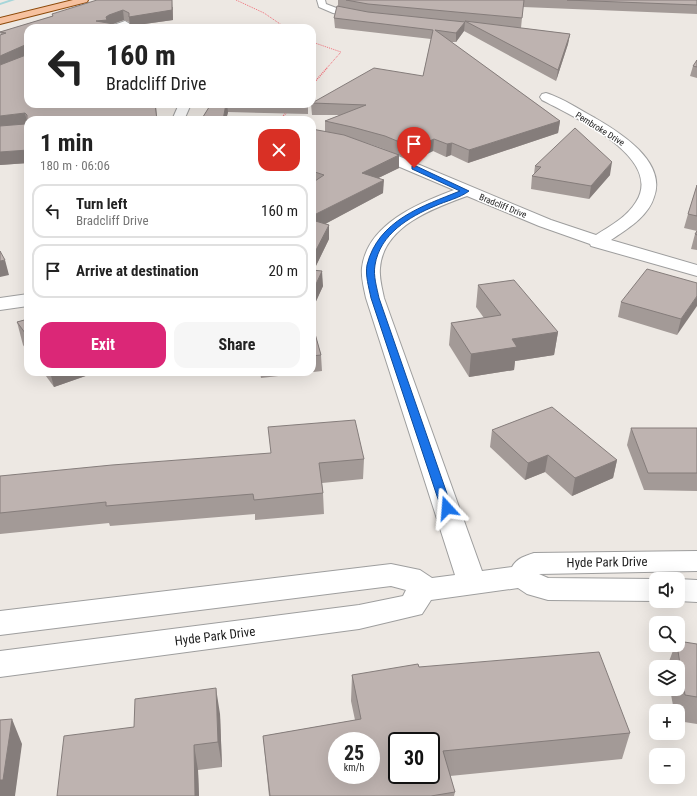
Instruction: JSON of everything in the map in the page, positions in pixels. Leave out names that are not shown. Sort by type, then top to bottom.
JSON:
[{"type":"main road","points":[[0,21],[84,0]]},
{"type":"street","points":[[321,0],[322,5],[336,11],[376,18]]},
{"type":"street","name":"Pembroke Drive","points":[[546,97],[623,142],[644,163],[648,173],[650,184],[648,197],[637,212],[598,242]]},
{"type":"street","name":"Bradcliff Drive","points":[[316,137],[347,143],[379,153],[466,191],[545,223],[598,242],[697,271]]},
{"type":"street","points":[[466,191],[413,212],[398,223],[379,243],[371,266],[371,281],[375,298],[472,583]]},
{"type":"street","points":[[0,304],[24,301]]},
{"type":"street","name":"Hyde Park Drive","points":[[524,576],[525,569],[534,563],[697,561]]},
{"type":"street","points":[[0,623],[392,575],[410,578],[421,585],[421,591],[524,576],[539,588],[649,590]]},
{"type":"street","points":[[685,590],[697,591]]},
{"type":"street","name":"Hyde Park Drive","points":[[0,664],[359,617],[412,606],[420,595],[421,591]]},
{"type":"path","points":[[236,0],[264,13],[280,24]]},
{"type":"path","points":[[316,43],[341,52],[316,80]]},
{"type":"path","points":[[283,116],[291,109]]},
{"type":"building","points":[[97,0],[172,0],[172,10],[129,17],[129,13],[123,10],[109,15],[106,17],[107,20],[96,21],[114,24],[26,24],[53,16],[52,14]]},
{"type":"building","points":[[346,0],[524,0],[522,18],[368,4]]},
{"type":"building","points":[[567,0],[697,0],[697,5]]},
{"type":"building","points":[[337,6],[368,12],[465,22],[456,33],[435,30],[560,121],[469,150],[452,143],[447,144],[434,139],[414,148],[385,136],[325,121],[366,105],[316,103],[316,101],[374,68],[423,76],[433,30],[334,18]]},
{"type":"building","points":[[465,21],[570,34],[558,70]]},
{"type":"building","points":[[24,25],[24,45],[0,56],[0,35],[6,33],[0,32]]},
{"type":"building","points":[[24,56],[24,108],[156,108],[156,116],[27,116],[25,113],[0,116],[0,65]]},
{"type":"building","points":[[697,60],[697,67],[693,66]]},
{"type":"building","points":[[208,108],[225,108],[224,116],[204,116]]},
{"type":"building","points":[[24,124],[24,150],[0,152],[0,126]]},
{"type":"building","points":[[575,128],[612,162],[591,186],[532,176],[541,167],[535,166]]},
{"type":"building","points":[[316,130],[344,135],[399,155],[362,173],[384,180],[316,214],[316,180],[324,175],[316,172]]},
{"type":"building","points":[[697,185],[697,216],[688,214]]},
{"type":"building","points":[[316,221],[329,225],[316,250]]},
{"type":"building","points":[[0,251],[5,260],[0,261]]},
{"type":"building","points":[[647,269],[697,283],[697,296],[681,319],[621,302]]},
{"type":"building","points":[[316,270],[322,271],[316,284]]},
{"type":"building","points":[[514,280],[558,332],[512,339],[517,347],[471,354],[451,323],[501,315],[478,285]]},
{"type":"building","points":[[24,320],[24,332],[17,322]]},
{"type":"building","points":[[316,337],[321,355],[316,356]]},
{"type":"building","points":[[552,407],[617,460],[575,478],[548,455],[528,463],[492,430]]},
{"type":"building","points":[[355,420],[364,459],[319,463],[323,493],[254,500],[253,494],[106,506],[106,502],[0,513],[0,476],[112,465],[271,453],[268,427]]},
{"type":"building","points":[[631,428],[697,428],[697,473],[648,473]]},
{"type":"building","points":[[685,642],[697,644],[697,697],[685,695],[685,660],[679,660],[678,652],[685,652]]},
{"type":"building","points":[[599,652],[630,733],[443,751],[455,792],[431,796],[270,796],[263,736],[361,719],[352,675],[418,664],[419,667]]},
{"type":"building","points":[[216,688],[218,742],[194,745],[195,796],[57,796],[64,736],[134,727],[135,699]]},
{"type":"building","points":[[12,719],[3,780],[0,780],[0,720]]},
{"type":"waterway","points":[[0,4],[13,0]]},
{"type":"route","points":[[414,168],[466,191],[413,212],[398,223],[379,243],[371,266],[371,281],[375,298],[447,508]]}]
